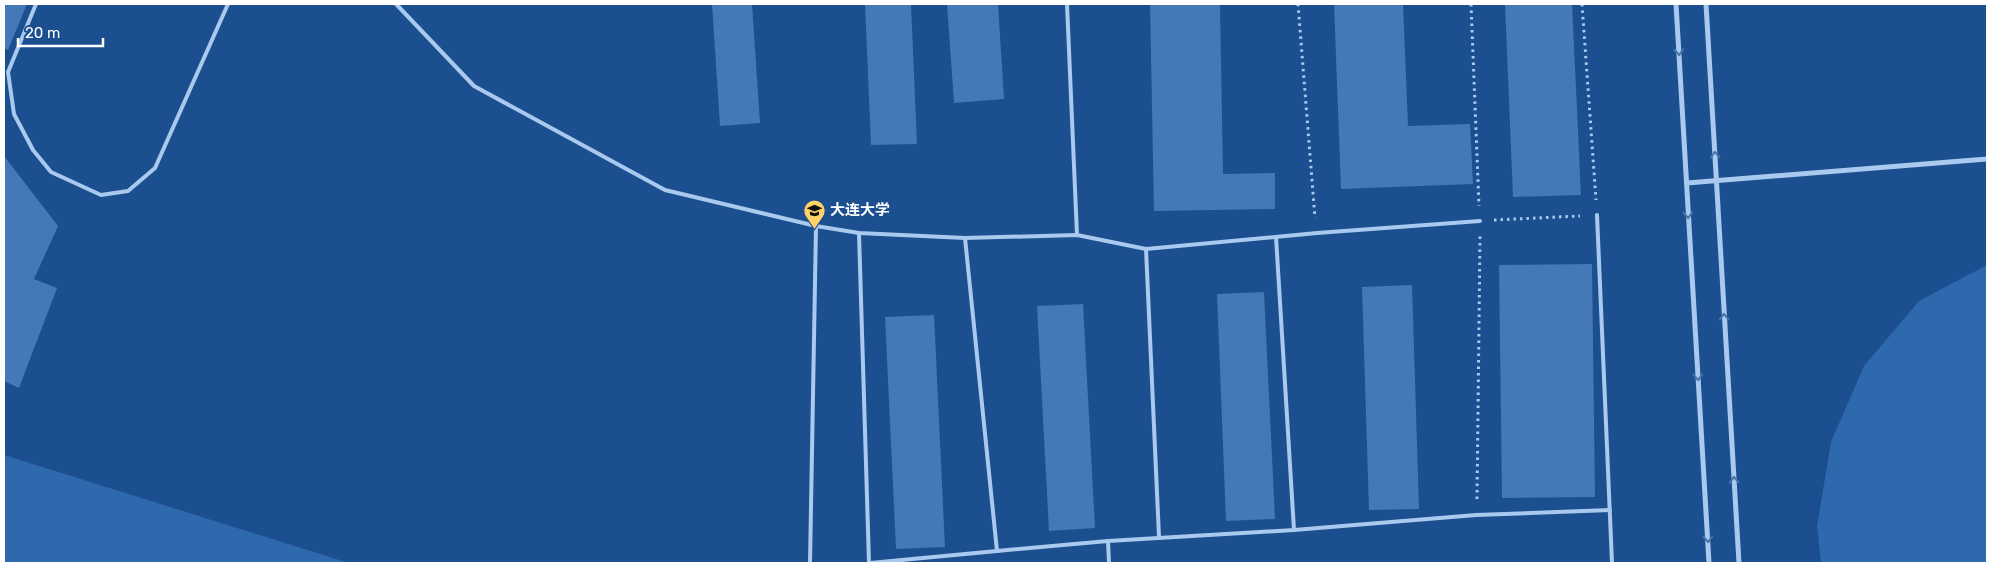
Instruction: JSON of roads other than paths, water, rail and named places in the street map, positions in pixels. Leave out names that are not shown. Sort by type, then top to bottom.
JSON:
[{"type":"street","points":[[1676,4],[1709,563]]},
{"type":"street","points":[[1706,4],[1739,563]]},
{"type":"street","points":[[1687,183],[1987,159]]},
{"type":"lane","points":[[36,4],[8,72],[14,114],[33,150],[51,172],[101,195],[128,192],[155,168],[228,4]]},
{"type":"lane","points":[[396,4],[474,86],[664,190],[816,226],[859,233],[965,238],[1077,236],[1146,249],[1317,233],[1480,221]]},
{"type":"lane","points":[[1067,4],[1077,236]]},
{"type":"lane","points":[[1597,215],[1612,563]]},
{"type":"lane","points":[[810,563],[816,226]]},
{"type":"lane","points":[[859,233],[870,563],[1108,540],[1294,530],[1476,515],[1610,510]]},
{"type":"lane","points":[[1276,237],[1294,530]]},
{"type":"lane","points":[[965,238],[997,551]]},
{"type":"lane","points":[[1146,249],[1159,537]]},
{"type":"lane","points":[[1108,540],[1109,563]]},
{"type":"place","name":"大连大学","points":[[814,229]]}]
